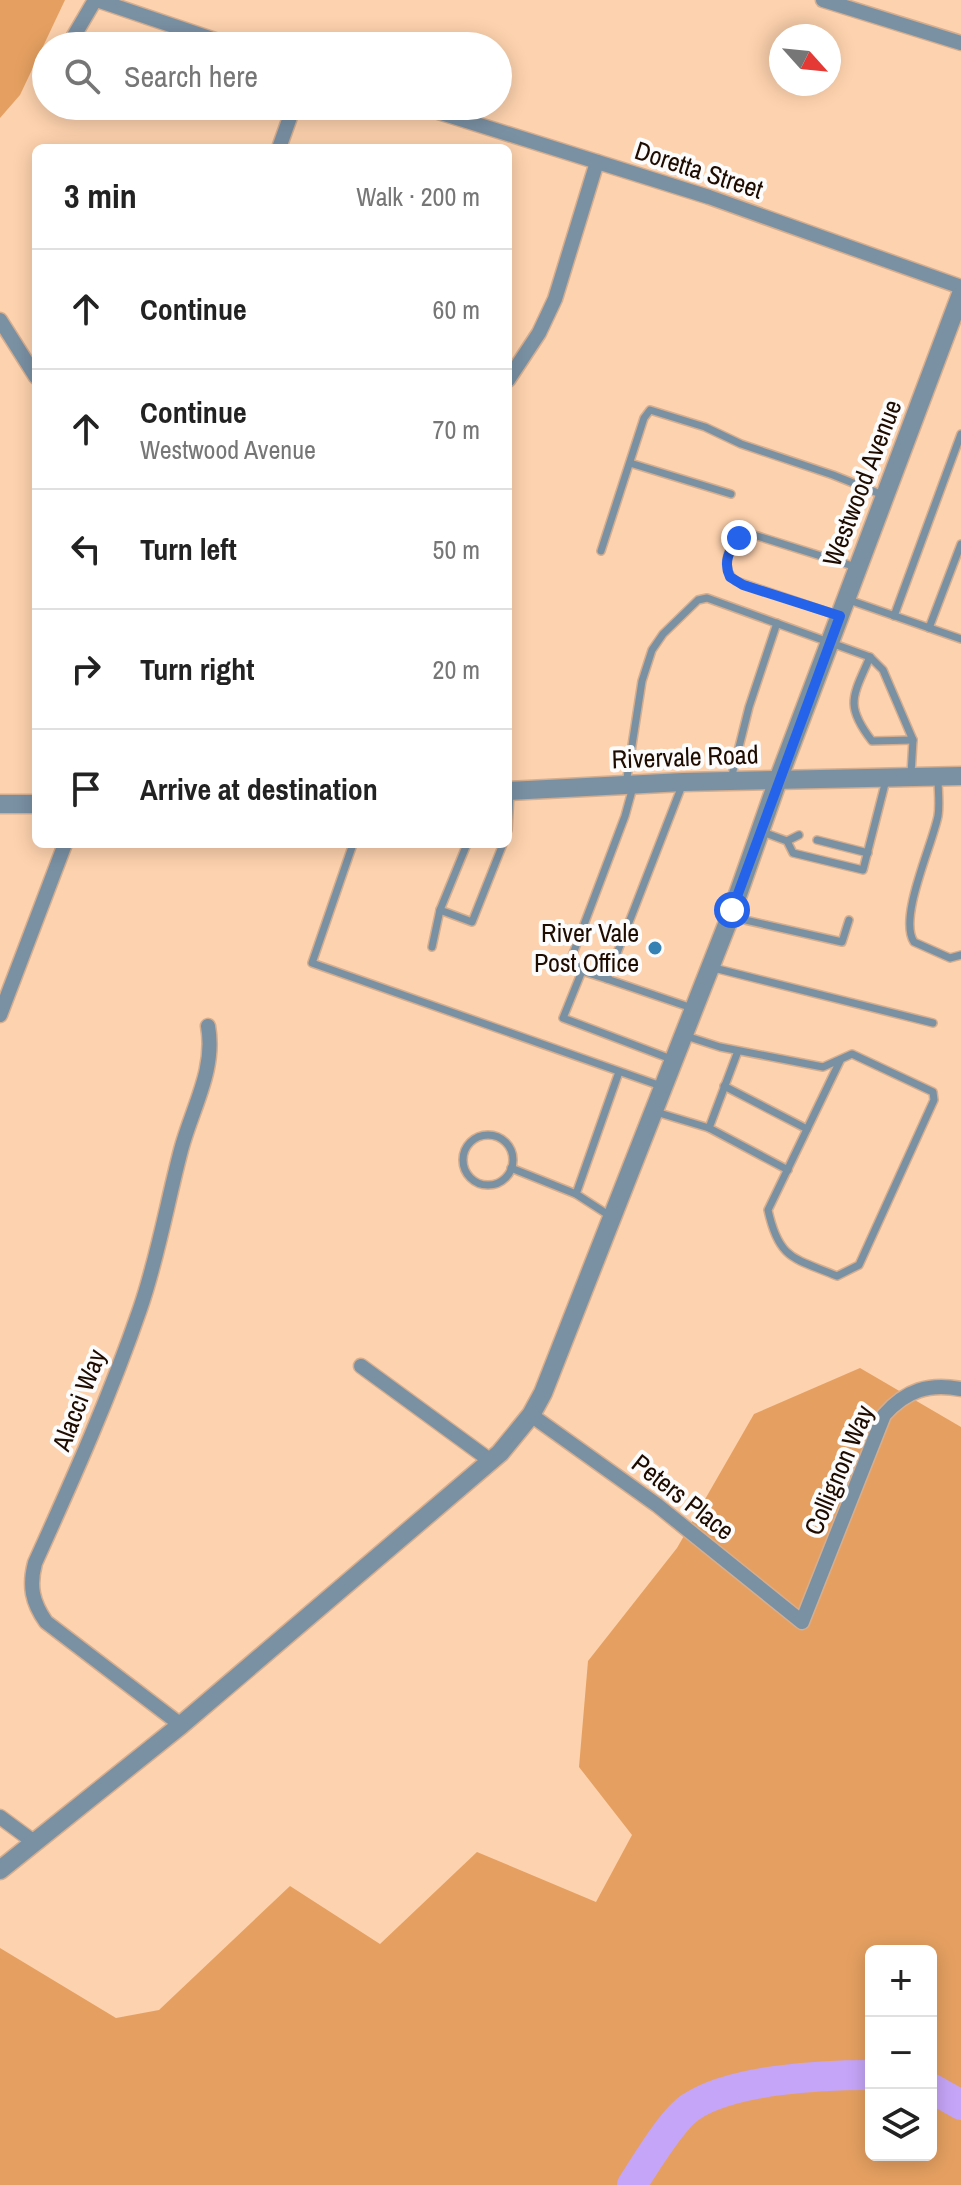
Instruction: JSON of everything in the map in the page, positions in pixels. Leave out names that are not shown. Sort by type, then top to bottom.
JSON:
[{"type":"street","points":[[77,32],[96,0],[191,32]]},
{"type":"street","points":[[823,0],[961,43]]},
{"type":"street","points":[[280,144],[289,120]]},
{"type":"street","name":"Doretta Street","points":[[464,120],[709,197],[961,287]]},
{"type":"street","points":[[512,374],[539,333],[555,299],[597,162]]},
{"type":"street","name":"Westwood Avenue","points":[[0,1870],[181,1725],[491,1461],[514,1439],[531,1415],[543,1393],[730,917],[885,495],[954,334],[961,294]]},
{"type":"street","points":[[0,320],[32,371]]},
{"type":"street","name":"Rivervale Road","points":[[512,791],[683,782],[961,776]]},
{"type":"street","points":[[0,804],[32,804]]},
{"type":"street","points":[[0,1015],[63,848]]},
{"type":"street","name":"Alacci Way","points":[[181,1725],[46,1622],[37,1609],[31,1578],[87,1449],[140,1308],[162,1239],[186,1131],[208,1069],[211,1044],[208,1026]]},
{"type":"street","points":[[361,1366],[491,1461]]},
{"type":"street","name":"Collignon Way","points":[[802,1622],[884,1415],[908,1394],[924,1388],[942,1386],[961,1389]]},
{"type":"street","name":"Peters Place","points":[[531,1415],[657,1505],[802,1622]]},
{"type":"street","points":[[0,1817],[34,1842]]},
{"type":"lane","points":[[601,551],[644,418],[650,410],[705,427],[741,444],[885,495]]},
{"type":"lane","points":[[894,616],[961,434]]},
{"type":"lane","points":[[630,463],[731,494]]},
{"type":"lane","points":[[858,567],[751,534],[743,534],[731,547],[727,560],[727,571],[736,581],[843,608],[894,616],[961,639]]},
{"type":"lane","points":[[929,628],[961,544]]},
{"type":"lane","points":[[694,1009],[582,971],[571,959],[625,816],[642,681],[652,650],[663,634],[698,600],[707,598],[870,657],[883,670],[913,740],[911,777]]},
{"type":"lane","points":[[730,781],[749,707],[777,623]]},
{"type":"lane","points":[[870,657],[853,697],[853,712],[872,741],[913,740]]},
{"type":"lane","points":[[938,776],[939,811],[911,909],[909,931],[914,942],[950,958],[961,955]]},
{"type":"lane","points":[[760,831],[787,841],[793,853],[863,870],[887,777]]},
{"type":"lane","points":[[607,979],[683,782]]},
{"type":"lane","points":[[787,841],[799,835]]},
{"type":"lane","points":[[817,840],[868,853]]},
{"type":"lane","points":[[352,848],[312,963],[663,1087]]},
{"type":"lane","points":[[432,947],[440,910],[465,848]]},
{"type":"lane","points":[[440,910],[472,922],[501,848]]},
{"type":"lane","points":[[730,917],[842,942],[849,920]]},
{"type":"lane","points":[[710,967],[933,1023]]},
{"type":"lane","points":[[582,971],[563,1018],[673,1060]]},
{"type":"lane","points":[[683,1035],[738,1051],[823,1067],[852,1054],[857,1055],[933,1092],[934,1096],[859,1265],[837,1276],[787,1255],[773,1235],[768,1210],[840,1061]]},
{"type":"lane","points":[[709,1128],[738,1051]]},
{"type":"lane","points":[[576,1194],[619,1072]]},
{"type":"lane","points":[[724,1086],[807,1129]]},
{"type":"lane","points":[[654,1111],[709,1128],[788,1170]]},
{"type":"lane","points":[[497,1136],[509,1146],[513,1160],[511,1168],[507,1176],[493,1185],[475,1182],[464,1169],[464,1152],[474,1138],[497,1136]]},
{"type":"lane","points":[[511,1168],[576,1194],[612,1218]]},
{"type":"shaded area","points":[[0,0],[65,0],[50,32],[32,32],[32,70],[20,95],[0,118]]},
{"type":"shaded area","points":[[860,1368],[961,1427],[961,2185],[0,2185],[0,1948],[116,2018],[159,2010],[290,1886],[380,1944],[477,1852],[596,1902],[632,1835],[579,1767],[588,1661],[677,1548],[754,1414]]},
{"type":"waterway","points":[[632,2185],[676,2121],[691,2107],[709,2098],[730,2090],[778,2080],[865,2075]]},
{"type":"waterway","points":[[933,2089],[961,2105]]},
{"type":"place","name":"River Vale Post Office","points":[[655,948]]},
{"type":"route","points":[[732,910],[840,616],[743,585],[730,577],[727,560],[731,547],[739,538]]}]
